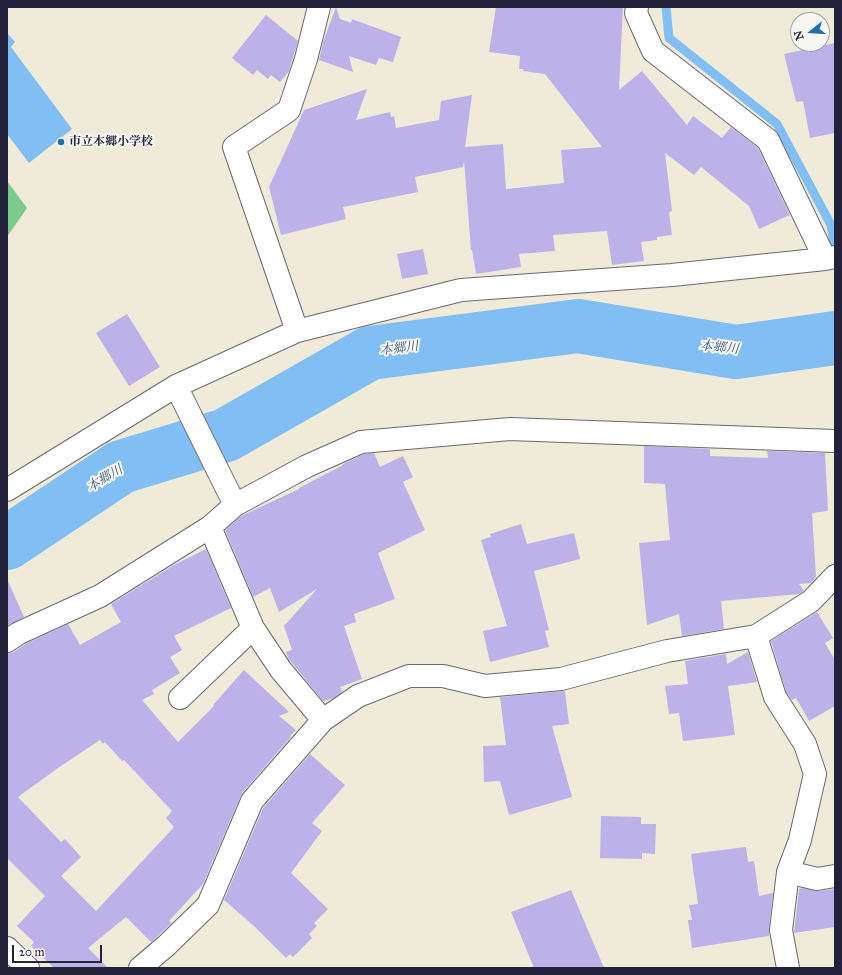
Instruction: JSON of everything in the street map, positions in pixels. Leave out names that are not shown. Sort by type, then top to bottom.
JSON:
[{"type":"street","points":[[297,331],[234,147],[289,110],[306,59],[319,7]]},
{"type":"street","points":[[7,490],[176,386],[297,331],[462,290],[672,275],[830,258],[768,140],[653,51],[636,13],[637,7]]},
{"type":"street","points":[[176,386],[232,498]]},
{"type":"street","points":[[7,641],[19,633],[100,596],[210,527],[232,498],[361,442],[510,429],[835,441]]},
{"type":"street","points":[[210,527],[253,628],[281,670],[323,720]]},
{"type":"street","points":[[140,968],[167,945],[208,905],[252,801],[323,720],[358,696],[409,676],[443,676],[485,686],[561,679],[667,651],[756,636],[811,601],[835,576]]},
{"type":"street","points":[[180,698],[253,628]]},
{"type":"street","points":[[756,636],[775,697],[805,744],[815,774],[800,840],[788,872],[781,930],[788,968]]},
{"type":"street","points":[[788,872],[817,879],[835,876]]},
{"type":"street","points":[[7,948],[28,968]]},
{"type":"green space","points":[[7,181],[27,208],[7,237]]},
{"type":"water","points":[[8,34],[15,42],[11,47],[72,129],[29,163],[7,134]]},
{"type":"building","points":[[336,7],[340,19],[351,23],[352,19],[401,37],[393,62],[379,58],[376,65],[349,56],[353,72],[319,60],[323,42]]},
{"type":"building","points":[[496,7],[623,7],[619,90],[642,71],[687,125],[693,116],[722,138],[731,127],[758,148],[790,215],[759,229],[749,206],[701,167],[694,175],[665,153],[672,211],[669,212],[672,235],[657,237],[657,240],[641,242],[644,261],[612,265],[607,231],[553,235],[555,251],[519,254],[521,267],[476,274],[471,250],[464,160],[463,167],[415,177],[418,192],[343,207],[346,219],[281,235],[269,187],[304,110],[367,89],[356,120],[390,112],[391,117],[394,116],[396,128],[439,120],[441,101],[472,95],[465,147],[503,144],[506,189],[564,183],[561,150],[602,147],[545,74],[523,71],[523,69],[519,69],[520,56],[489,52]]},
{"type":"building","points":[[266,15],[298,41],[289,71],[280,82],[271,75],[268,79],[257,70],[253,75],[232,58]]},
{"type":"building","points":[[835,43],[835,133],[810,138],[803,101],[796,102],[784,54],[793,52],[830,52],[830,44]]},
{"type":"building","points":[[423,249],[428,274],[402,279],[397,254]]},
{"type":"building","points":[[127,314],[160,367],[129,386],[96,333]]},
{"type":"building","points":[[644,446],[710,449],[710,456],[768,458],[767,451],[825,453],[828,511],[812,513],[816,577],[811,583],[799,584],[804,591],[799,594],[721,601],[724,629],[682,636],[679,614],[647,625],[639,543],[670,540],[665,484],[644,483]]},
{"type":"building","points":[[374,453],[380,467],[403,456],[413,477],[403,482],[425,530],[378,553],[395,599],[354,614],[356,622],[344,626],[362,679],[340,687],[342,692],[334,698],[323,701],[288,658],[286,652],[292,650],[284,626],[317,589],[279,612],[270,588],[253,597],[225,530],[241,516],[299,489],[364,454]]},
{"type":"building","points":[[521,524],[527,544],[574,533],[580,559],[534,571],[549,630],[545,631],[549,647],[490,662],[483,631],[507,626],[481,540],[491,537],[490,534]]},
{"type":"building","points":[[206,549],[231,608],[174,636],[182,650],[170,657],[180,673],[152,690],[154,694],[142,700],[178,742],[214,706],[213,705],[244,670],[289,712],[279,716],[296,730],[242,793],[203,884],[169,921],[172,923],[151,942],[126,917],[88,948],[108,968],[54,968],[31,946],[34,942],[17,926],[45,896],[7,858],[7,653],[14,652],[25,644],[68,624],[80,645],[121,622],[111,604],[174,565]],"holes":[[[100,740],[103,744],[105,742],[122,761],[124,760],[172,811],[166,818],[174,827],[96,911],[61,876],[81,857],[65,839],[61,842],[18,797]]]},
{"type":"building","points":[[7,579],[24,617],[7,626]]},
{"type":"building","points":[[817,612],[833,638],[825,643],[835,660],[835,706],[809,721],[796,698],[792,700],[786,692],[771,641]]},
{"type":"building","points":[[748,652],[757,682],[728,686],[735,735],[683,741],[679,713],[669,714],[665,686],[688,684],[685,661],[726,654],[727,664]]},
{"type":"building","points":[[565,691],[569,724],[552,726],[572,797],[509,815],[500,781],[484,782],[483,746],[506,745],[500,697]]},
{"type":"building","points":[[310,754],[345,785],[312,823],[322,831],[291,873],[328,909],[314,923],[317,926],[309,934],[312,938],[293,957],[290,954],[286,958],[255,927],[224,900],[263,808]]},
{"type":"building","points":[[601,816],[641,817],[641,824],[656,824],[655,854],[642,853],[642,859],[600,858]]},
{"type":"building","points":[[746,847],[748,862],[754,861],[759,896],[773,893],[769,936],[692,948],[688,920],[692,920],[689,905],[698,904],[691,854]]},
{"type":"building","points":[[803,888],[819,891],[835,889],[835,927],[794,933],[799,889]]},
{"type":"building","points":[[571,890],[604,968],[534,968],[511,912]]},
{"type":"waterway","points":[[666,7],[669,38],[777,124],[831,225],[835,249]]},
{"type":"waterway","name":"本郷川","points":[[7,543],[121,467],[226,435],[370,353],[578,326],[736,352],[835,338]]},
{"type":"place","name":"市立本郷小学校","points":[[61,142]]}]
